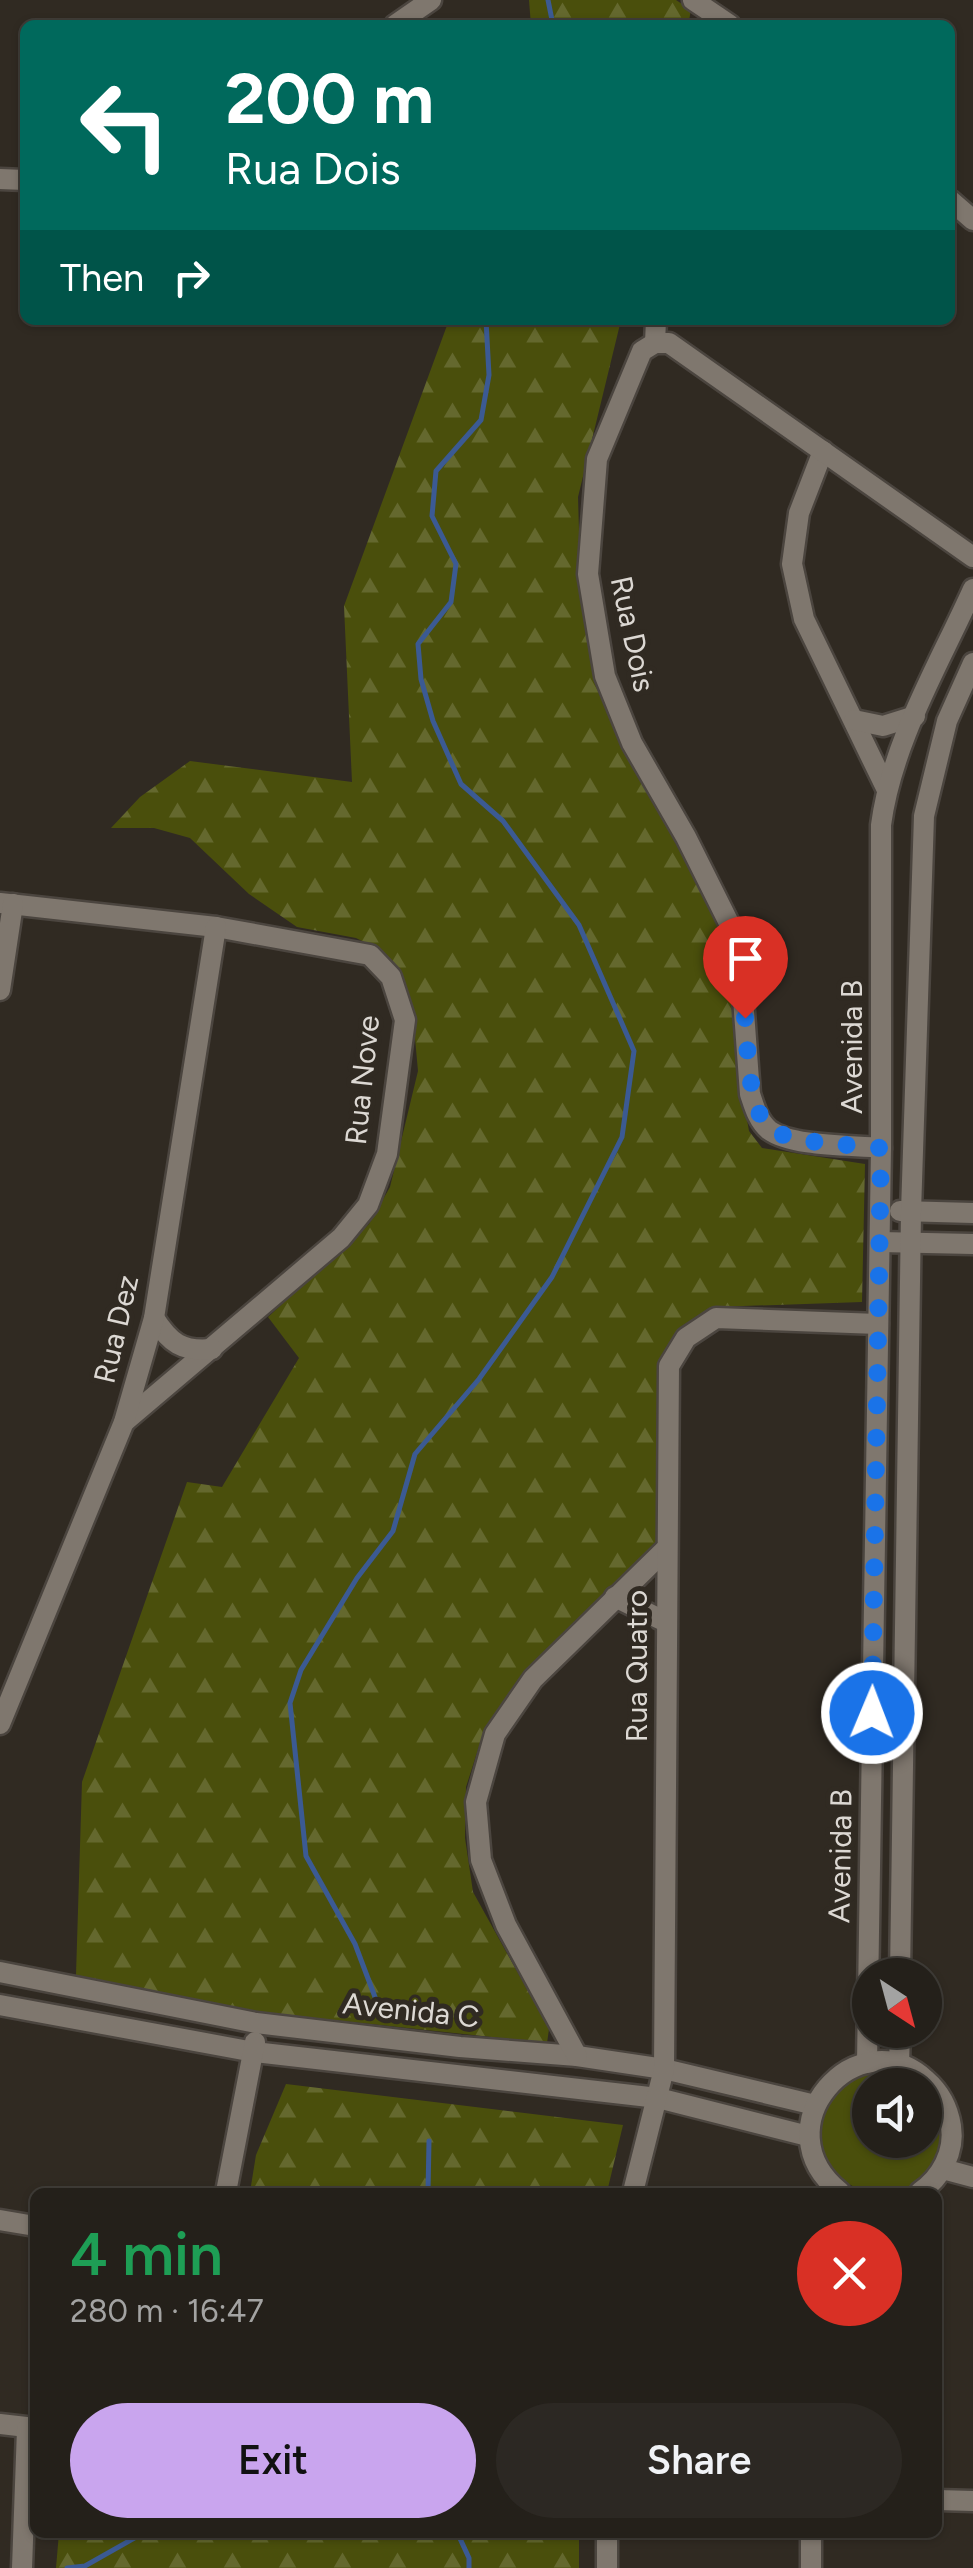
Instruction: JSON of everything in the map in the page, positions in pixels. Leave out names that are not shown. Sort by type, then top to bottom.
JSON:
[{"type":"street","points":[[402,20],[431,0]]},
{"type":"street","points":[[693,0],[723,20]]},
{"type":"street","points":[[656,325],[656,343],[669,343],[973,557]]},
{"type":"street","name":"Rua Dois","points":[[656,343],[642,351],[596,458],[588,574],[605,676],[632,743],[739,943],[750,1094],[756,1113],[768,1129],[790,1139],[881,1148]]},
{"type":"street","points":[[822,451],[799,513],[792,564],[804,620],[886,788]]},
{"type":"street","name":"Avenida B","points":[[867,2064],[880,1242],[881,825],[886,788],[973,589]]},
{"type":"street","name":"Avenida B","points":[[900,1958],[910,1243],[924,816],[947,721],[973,663]]},
{"type":"street","points":[[854,720],[883,726],[915,716]]},
{"type":"street","points":[[0,990],[6,903]]},
{"type":"street","name":"Rua Nove","points":[[6,903],[216,926],[370,954],[391,976],[404,1020],[386,1154],[368,1205],[342,1238],[124,1422]]},
{"type":"street","name":"Rua Dez","points":[[0,1724],[124,1422],[154,1318],[216,926]]},
{"type":"street","points":[[880,1211],[973,1212]]},
{"type":"street","points":[[880,1242],[973,1244]]},
{"type":"street","points":[[154,1318],[176,1346],[191,1351],[212,1349]]},
{"type":"street","name":"Rua Quatro","points":[[634,2188],[664,2069],[670,1366],[686,1338],[716,1318],[878,1324]]},
{"type":"street","points":[[577,2056],[506,1925],[482,1860],[476,1802],[495,1734],[534,1679],[667,1548]]},
{"type":"street","points":[[615,1597],[666,1622]]},
{"type":"street","name":"Avenida C","points":[[0,1972],[256,2022],[664,2069],[814,2105]]},
{"type":"street","name":"Avenida C","points":[[0,2005],[254,2052],[658,2098],[808,2136]]},
{"type":"street","points":[[227,2188],[254,2052],[256,2022]]},
{"type":"street","points":[[899,2048],[899,2065]]},
{"type":"street","points":[[835,2188],[813,2160],[808,2136],[814,2105],[827,2086],[846,2072],[867,2064],[899,2065],[920,2074],[937,2090],[962,2134],[943,2169],[924,2188]]},
{"type":"street","points":[[943,2169],[973,2177]]},
{"type":"street","points":[[0,2220],[30,2225]]},
{"type":"street","points":[[0,2424],[30,2429]]},
{"type":"street","points":[[22,2565],[30,2444]]},
{"type":"street","points":[[942,2500],[973,2501]]},
{"type":"street","points":[[607,2568],[608,2538]]},
{"type":"street","points":[[811,2538],[812,2568]]},
{"type":"green space","points":[[529,0],[676,0],[691,10],[689,20],[531,20]]},
{"type":"green space","points":[[447,325],[620,325],[578,497],[581,599],[599,694],[727,943],[739,1074],[749,1131],[762,1148],[865,1164],[862,1302],[714,1307],[679,1328],[663,1353],[659,1386],[658,1541],[510,1694],[482,1737],[466,1787],[465,1838],[473,1892],[549,2029],[547,2043],[259,2012],[76,1975],[82,1782],[187,1482],[222,1487],[299,1358],[268,1317],[369,1224],[390,1187],[418,1071],[412,1005],[382,951],[356,938],[297,927],[249,894],[190,838],[154,828],[111,828],[140,797],[190,761],[352,782],[344,606]]},
{"type":"green space","points":[[852,2078],[852,2158],[937,2158],[913,2185],[860,2188],[831,2168],[821,2149],[820,2126],[843,2082]]},
{"type":"green space","points":[[286,2084],[623,2125],[608,2188],[251,2188],[256,2155]]},
{"type":"green space","points":[[59,2538],[579,2538],[579,2568],[56,2568]]},
{"type":"waterway","points":[[548,0],[552,20]]},
{"type":"waterway","points":[[375,1997],[355,1944],[306,1856],[290,1703],[301,1670],[357,1578],[393,1531],[415,1454],[479,1379],[552,1277],[622,1137],[634,1051],[579,925],[503,821],[461,784],[433,721],[421,679],[418,644],[451,602],[456,564],[432,516],[436,471],[481,420],[489,375],[486,325]]},
{"type":"waterway","points":[[428,2188],[429,2141]]},
{"type":"waterway","points":[[67,2568],[85,2566],[134,2538]]},
{"type":"waterway","points":[[460,2538],[469,2568]]},
{"type":"route","points":[[745,1018],[750,1094],[756,1113],[768,1129],[790,1139],[881,1148],[872,1713]]}]
